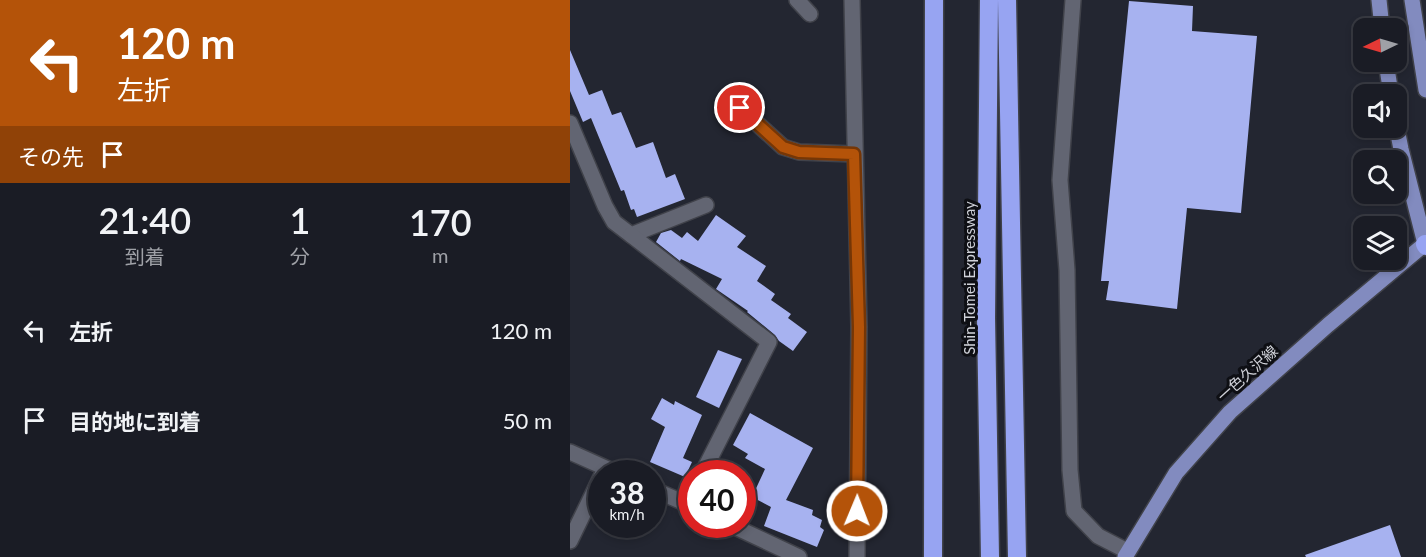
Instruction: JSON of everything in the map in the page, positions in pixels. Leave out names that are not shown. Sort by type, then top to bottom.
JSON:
[{"type":"highway","points":[[933,557],[934,0]]},
{"type":"highway","name":"Shin-Tomei Expressway","points":[[989,0],[986,318],[990,557]]},
{"type":"highway","points":[[1007,0],[1017,557]]},
{"type":"main road","points":[[1379,0],[1381,18]]},
{"type":"main road","points":[[1412,0],[1426,90]]},
{"type":"main road","name":"一色久沢線","points":[[1126,554],[1176,473],[1230,412],[1328,325],[1426,244],[1399,138]]},
{"type":"street","points":[[797,0],[810,14]]},
{"type":"street","points":[[852,0],[859,327],[857,557]]},
{"type":"street","points":[[1072,0],[1060,180],[1067,270],[1070,470],[1074,511],[1098,536],[1126,554]]},
{"type":"street","points":[[740,108],[783,147],[799,152],[854,154]]},
{"type":"street","points":[[570,123],[614,222],[769,342],[709,460]]},
{"type":"street","points":[[631,235],[706,205]]},
{"type":"street","points":[[570,452],[588,462]]},
{"type":"street","points":[[570,541],[588,508]]},
{"type":"street","points":[[756,537],[799,557]]},
{"type":"building","points":[[1129,1],[1193,6],[1192,31],[1257,36],[1241,213],[1187,208],[1177,309],[1106,300],[1109,281],[1101,281]]},
{"type":"building","points":[[570,50],[589,95],[602,90],[612,115],[621,112],[636,148],[653,142],[666,178],[675,174],[685,199],[637,217],[634,209],[631,210],[591,118],[583,122],[570,91]]},
{"type":"building","points":[[716,215],[746,236],[737,247],[766,266],[757,281],[775,294],[771,300],[791,314],[788,318],[807,332],[793,351],[779,341],[748,311],[716,289],[722,279],[681,259],[680,261],[656,242],[661,233],[671,230],[682,238],[687,232],[698,241]]},
{"type":"building","points":[[718,350],[742,359],[719,408],[696,397]]},
{"type":"building","points":[[662,398],[674,405],[675,401],[702,415],[683,458],[688,460],[678,460],[678,474],[666,469],[666,460],[651,460],[665,427],[651,419]]},
{"type":"building","points":[[750,413],[813,448],[786,500],[813,510],[812,515],[822,520],[820,527],[824,530],[817,547],[764,526],[771,507],[756,499],[756,488],[765,469],[756,464],[756,460],[745,458],[748,454],[733,445]]},
{"type":"building","points":[[1390,525],[1401,557],[1306,557],[1305,555]]},
{"type":"route","points":[[740,108],[783,147],[799,152],[854,154],[859,327],[857,511]]}]
